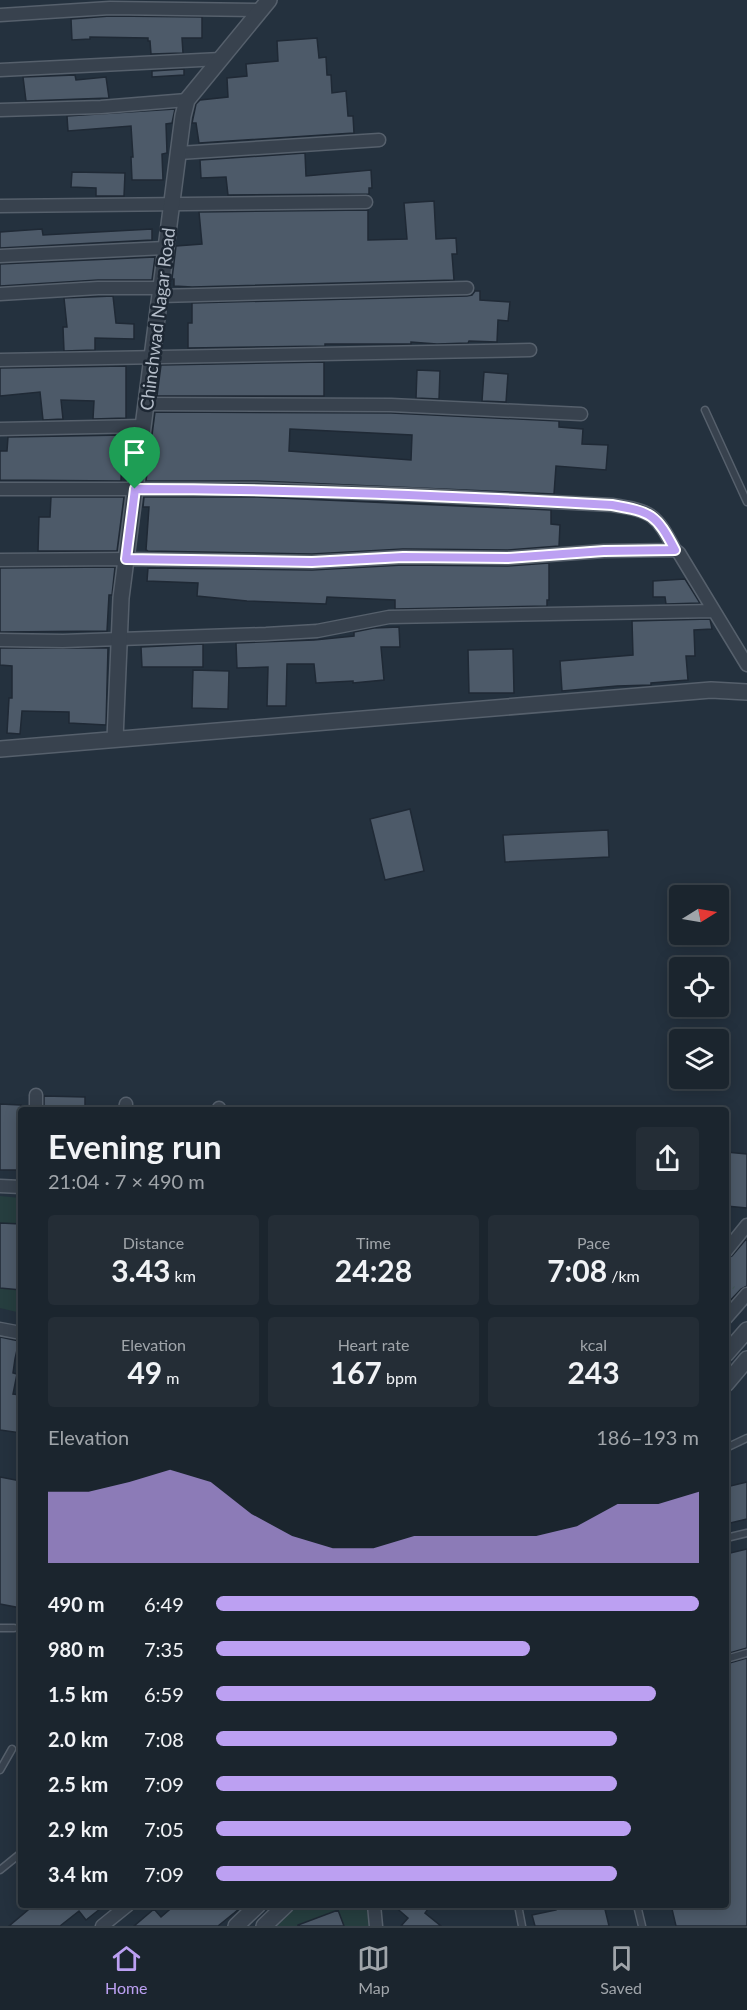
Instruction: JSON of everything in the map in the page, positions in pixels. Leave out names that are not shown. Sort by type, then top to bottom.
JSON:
[{"type":"street","points":[[0,15],[110,8],[266,5]]},
{"type":"street","name":"Chinchwad Nagar Road","points":[[115,739],[121,598],[183,116],[187,100],[266,5]]},
{"type":"street","points":[[0,70],[221,59]]},
{"type":"street","points":[[0,111],[101,107],[187,100]]},
{"type":"street","points":[[179,153],[379,140]]},
{"type":"street","points":[[0,206],[366,202]]},
{"type":"street","points":[[0,256],[165,248]]},
{"type":"street","points":[[0,294],[98,288],[159,292],[467,288]]},
{"type":"street","points":[[0,349],[6,360],[530,350]]},
{"type":"street","points":[[146,404],[391,405],[581,414]]},
{"type":"street","points":[[0,429],[143,426]]},
{"type":"street","points":[[0,489],[257,489],[418,495],[612,505],[629,508],[656,518],[747,665]]},
{"type":"street","points":[[0,560],[126,559],[312,562],[403,557],[508,558],[604,551],[675,550]]},
{"type":"street","points":[[0,640],[63,642],[317,631],[388,617],[714,611]]},
{"type":"street","points":[[0,749],[711,690],[747,692]]},
{"type":"street","points":[[36,1095],[36,1107]]},
{"type":"street","points":[[0,1185],[18,1187]]},
{"type":"street","points":[[729,1247],[747,1225]]},
{"type":"street","points":[[729,1315],[747,1294]]},
{"type":"street","points":[[0,1329],[18,1332]]},
{"type":"street","points":[[729,1351],[747,1330]]},
{"type":"street","points":[[729,1380],[747,1359]]},
{"type":"street","points":[[102,1926],[124,1908]]},
{"type":"street","points":[[236,1926],[255,1908]]},
{"type":"street","points":[[264,1926],[283,1908]]},
{"type":"street","points":[[374,1908],[376,1926]]},
{"type":"lane","points":[[705,410],[747,502]]},
{"type":"lane","points":[[729,1447],[747,1438]]},
{"type":"lane","points":[[729,1537],[747,1533]]},
{"type":"lane","points":[[0,1628],[14,1628]]},
{"type":"lane","points":[[729,1658],[747,1653]]},
{"type":"lane","points":[[0,1770],[12,1749]]},
{"type":"lane","points":[[0,1870],[18,1855]]},
{"type":"lane","points":[[519,1908],[522,1926]]},
{"type":"lane","points":[[638,1908],[642,1926]]},
{"type":"green space","points":[[0,1196],[18,1198],[18,1312],[0,1308]]},
{"type":"green space","points":[[295,1908],[375,1908],[376,1926],[277,1926]]},
{"type":"building","points":[[110,16],[202,17],[202,38],[182,38],[183,53],[151,54],[148,38],[90,37],[90,39],[72,40],[71,19]]},
{"type":"building","points":[[317,38],[319,58],[326,57],[327,75],[331,75],[332,93],[346,91],[348,116],[353,116],[354,133],[199,143],[196,123],[192,123],[196,104],[200,100],[228,97],[227,78],[247,76],[246,64],[278,61],[277,41]]},
{"type":"building","points":[[184,69],[184,75],[152,77],[152,71]]},
{"type":"building","points":[[75,75],[76,80],[106,77],[109,98],[26,101],[23,77]]},
{"type":"building","points":[[175,109],[172,123],[166,124],[167,153],[162,154],[163,180],[132,180],[131,126],[68,131],[67,116]]},
{"type":"building","points":[[305,153],[306,176],[371,170],[372,188],[369,188],[369,194],[228,195],[226,177],[201,178],[200,160]]},
{"type":"building","points":[[72,172],[125,173],[124,196],[96,196],[96,188],[71,187]]},
{"type":"building","points":[[434,201],[436,239],[456,238],[457,254],[452,254],[454,280],[174,286],[174,279],[172,279],[176,246],[202,244],[199,212],[368,210],[368,240],[407,239],[404,203]]},
{"type":"building","points":[[42,229],[43,235],[152,229],[152,240],[0,248],[0,232]]},
{"type":"building","points":[[155,257],[152,280],[98,280],[0,286],[0,264]]},
{"type":"building","points":[[475,291],[480,291],[480,300],[510,302],[508,321],[498,320],[497,342],[188,348],[188,323],[192,323],[192,303],[467,296],[472,295]]},
{"type":"building","points":[[113,296],[116,323],[134,324],[134,339],[95,338],[95,350],[64,351],[63,327],[67,327],[64,298]]},
{"type":"building","points":[[324,362],[324,396],[157,396],[161,365]]},
{"type":"building","points":[[126,366],[126,418],[93,419],[94,401],[61,400],[63,419],[43,420],[40,392],[0,396],[0,368]]},
{"type":"building","points":[[417,370],[440,371],[439,399],[416,398]]},
{"type":"building","points":[[484,372],[508,374],[506,402],[482,401]]},
{"type":"building","points":[[155,412],[391,413],[559,421],[559,427],[583,429],[582,444],[608,445],[606,470],[556,466],[554,494],[257,481],[146,481]],"holes":[[[290,429],[412,435],[411,460],[289,451]]]},
{"type":"building","points":[[126,435],[126,450],[122,450],[121,481],[0,480],[0,451],[7,451],[8,437]]},
{"type":"building","points":[[51,497],[124,497],[117,551],[38,551],[39,517],[50,517]]},
{"type":"building","points":[[144,497],[257,497],[551,510],[551,524],[560,525],[559,546],[508,550],[403,549],[312,554],[148,551],[146,550],[149,507],[143,507]]},
{"type":"building","points":[[549,563],[547,606],[395,609],[395,600],[327,597],[326,604],[247,601],[197,596],[198,583],[147,581],[148,568],[312,570],[403,565],[508,566]]},
{"type":"building","points":[[115,567],[112,595],[109,595],[107,631],[0,632],[0,568]]},
{"type":"building","points":[[685,579],[700,603],[666,604],[665,597],[653,597],[653,581]]},
{"type":"building","points":[[710,619],[712,629],[694,630],[695,656],[686,656],[688,680],[562,691],[560,661],[633,655],[632,621]]},
{"type":"building","points":[[399,627],[400,647],[381,647],[384,680],[316,683],[314,664],[287,664],[286,706],[267,706],[268,667],[237,668],[236,643],[314,640],[354,636],[354,632],[374,628]]},
{"type":"building","points":[[203,644],[203,667],[142,667],[141,647]]},
{"type":"building","points":[[0,648],[108,648],[106,725],[69,723],[69,712],[22,711],[20,734],[7,733],[9,698],[12,698],[12,666],[0,665]]},
{"type":"building","points":[[513,649],[514,693],[469,693],[468,650]]},
{"type":"building","points":[[193,670],[229,671],[228,709],[192,708]]},
{"type":"building","points":[[410,809],[424,871],[385,880],[370,819]]},
{"type":"building","points":[[608,830],[609,857],[505,862],[503,835]]},
{"type":"building","points":[[44,1096],[85,1097],[85,1107],[44,1107]]},
{"type":"building","points":[[0,1104],[21,1105],[18,1107],[18,1170],[0,1170]]},
{"type":"building","points":[[729,1152],[747,1154],[747,1208],[729,1206]]},
{"type":"building","points":[[0,1223],[18,1224],[18,1290],[0,1288]]},
{"type":"building","points":[[747,1238],[747,1286],[729,1302],[729,1258]]},
{"type":"building","points":[[0,1337],[18,1341],[13,1373],[17,1374],[13,1394],[18,1395],[18,1433],[0,1430]]},
{"type":"building","points":[[0,1477],[18,1480],[18,1607],[0,1604]]},
{"type":"building","points":[[747,1482],[747,1519],[729,1523],[729,1486]]},
{"type":"building","points":[[747,1549],[747,1648],[729,1653],[729,1553]]},
{"type":"building","points":[[747,1658],[747,1926],[676,1926],[672,1908],[729,1908],[729,1663]]},
{"type":"building","points":[[30,1908],[101,1908],[86,1920],[79,1911],[60,1926],[9,1926]]},
{"type":"building","points":[[172,1908],[240,1908],[218,1926],[134,1926],[154,1909],[161,1917]]},
{"type":"building","points":[[396,1908],[429,1908],[425,1913],[441,1926],[401,1926],[408,1918]]},
{"type":"building","points":[[556,1908],[605,1908],[609,1926],[535,1926],[532,1915],[556,1910]]},
{"type":"building","points":[[338,1910],[344,1926],[298,1926],[298,1925]]},
{"type":"route","points":[[135,489],[257,489],[612,505],[629,508],[656,518],[675,550],[604,551],[508,558],[403,557],[312,562],[126,559],[135,489]]}]
